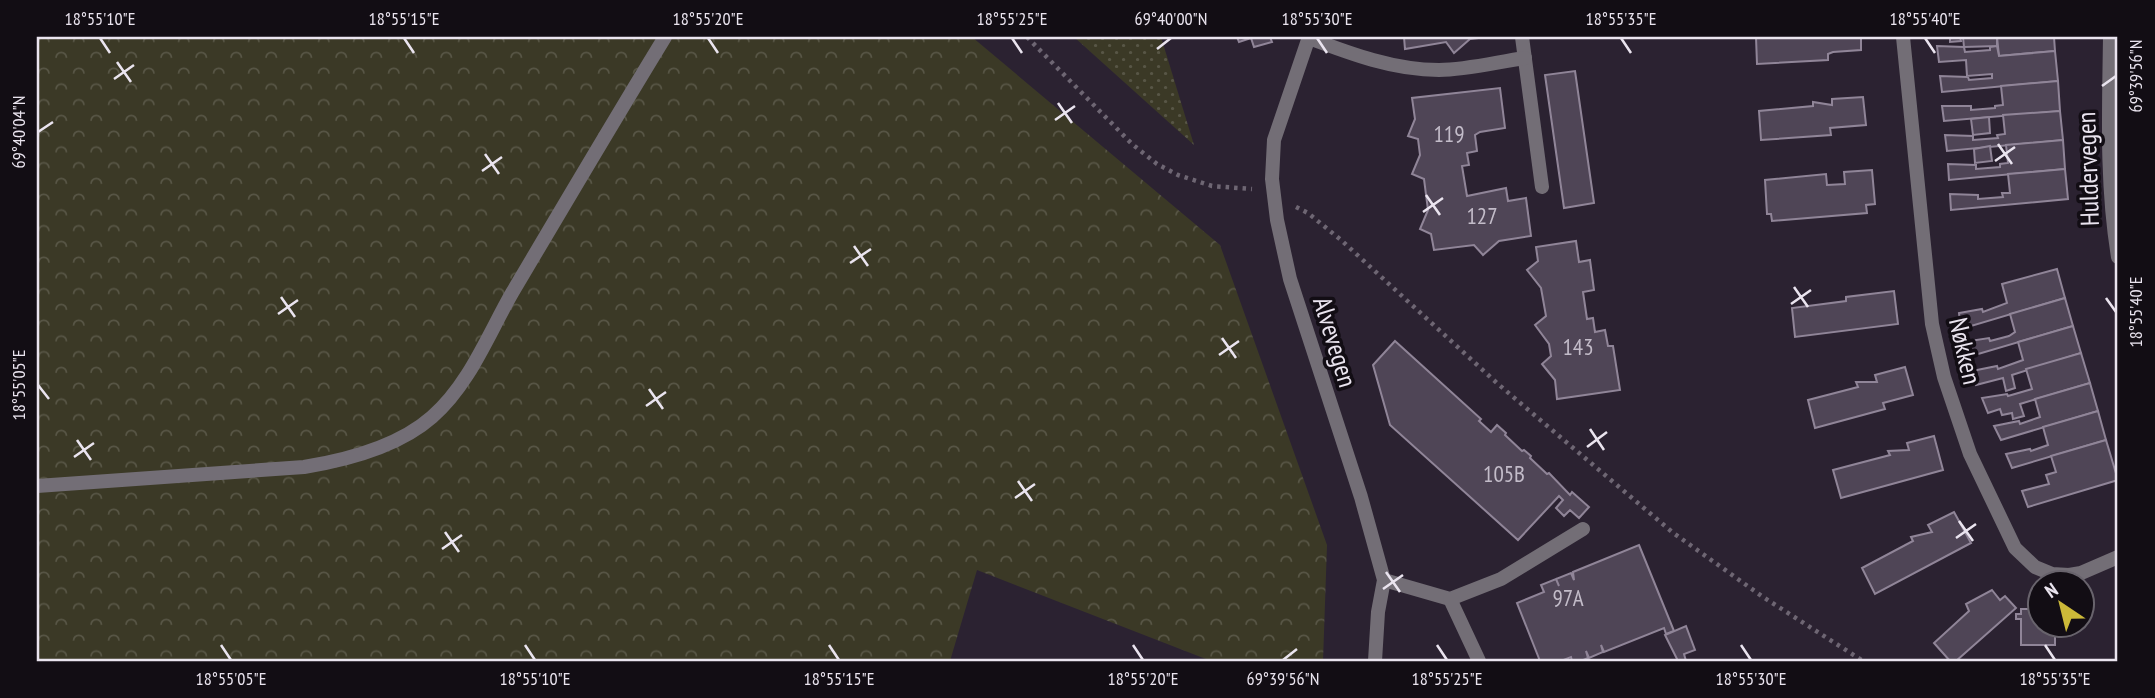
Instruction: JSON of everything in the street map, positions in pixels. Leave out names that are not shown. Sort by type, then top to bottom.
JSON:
[{"type":"street","points":[[37,486],[318,465],[369,451],[405,436],[431,418],[461,383],[665,37]]},
{"type":"street","points":[[1309,37],[1355,55],[1401,67],[1441,70],[1525,58]]},
{"type":"street","name":"Alvevegen","points":[[1309,37],[1274,139],[1272,179],[1285,259],[1293,289],[1361,497],[1384,580],[1378,612],[1375,661]]},
{"type":"street","points":[[1522,37],[1542,187]]},
{"type":"street","name":"Nøkken","points":[[1903,37],[1932,324],[1944,377],[1970,454],[2015,548],[2035,567],[2052,574],[2069,575],[2081,573],[2118,557]]},
{"type":"street","name":"Huldervegen","points":[[2110,37],[2109,150],[2111,199],[2118,257]]},
{"type":"street","points":[[1384,580],[1450,599],[1501,579],[1583,530]]},
{"type":"street","points":[[1450,599],[1479,661]]},
{"type":"path","points":[[1027,37],[1132,144],[1157,164],[1178,175],[1212,186],[1244,187],[1275,197],[1308,213],[1498,384],[1672,532],[1763,597],[1863,661]]},
{"type":"green space","points":[[37,37],[972,37],[1220,245],[1327,545],[1323,661],[1211,661],[977,570],[950,661],[37,661]]},
{"type":"green space","points":[[1074,37],[1161,37],[1194,145]]},
{"type":"building","points":[[1237,37],[1270,37],[1272,42],[1254,47],[1251,38],[1239,42]]},
{"type":"building","points":[[1404,37],[1487,37],[1470,39],[1454,53],[1446,42],[1405,49]]},
{"type":"building","points":[[1756,37],[1861,37],[1861,50],[1833,52],[1828,54],[1828,60],[1757,64]]},
{"type":"building","points":[[1950,37],[1960,37],[1961,41],[1950,42]]},
{"type":"building","points":[[1963,37],[1997,37],[1997,46],[1964,47]]},
{"type":"building","points":[[1997,37],[2054,37],[2055,51],[1999,56]]},
{"type":"building","points":[[1937,46],[1964,47],[1965,52],[1990,50],[1990,47],[1997,46],[1999,56],[2055,51],[2058,81],[1942,92],[1940,76],[1968,77],[1969,80],[1992,78],[1992,74],[1967,76],[1966,60],[1939,62]]},
{"type":"building","points":[[1575,71],[1594,203],[1564,208],[1545,75]]},
{"type":"building","points":[[2058,81],[2060,111],[1944,121],[1942,106],[1971,106],[1971,110],[1995,108],[2003,105],[2001,86]]},
{"type":"building","points":[[1500,88],[1505,128],[1475,135],[1477,151],[1467,153],[1469,165],[1462,166],[1467,196],[1506,188],[1508,201],[1526,198],[1531,236],[1499,241],[1483,255],[1474,245],[1434,250],[1431,234],[1420,229],[1428,210],[1424,179],[1412,174],[1420,155],[1418,139],[1408,136],[1415,119],[1412,98]]},
{"type":"building","points":[[1863,97],[1866,125],[1830,128],[1831,135],[1761,140],[1759,111],[1813,106],[1813,102],[1832,105],[1832,99]]},
{"type":"building","points":[[2060,111],[2063,140],[1947,151],[1945,135],[1973,136],[1973,140],[1998,138],[1997,135],[2005,134],[2003,115]]},
{"type":"building","points":[[1989,117],[1990,133],[1973,135],[1971,119]]},
{"type":"building","points":[[2063,140],[2065,169],[1949,180],[1948,164],[1976,165],[1976,169],[2000,167],[2000,164],[2008,163],[2006,145]]},
{"type":"building","points":[[1990,146],[1992,161],[1975,163],[1974,149]]},
{"type":"building","points":[[2065,169],[2068,199],[1951,210],[1950,194],[1978,195],[1978,199],[2003,197],[2002,193],[2010,193],[2008,174]]},
{"type":"building","points":[[1872,170],[1875,204],[1866,205],[1867,213],[1772,221],[1771,214],[1767,214],[1765,180],[1826,174],[1827,185],[1845,184],[1844,172]]},
{"type":"building","points":[[1576,241],[1579,262],[1590,260],[1594,290],[1583,292],[1587,319],[1593,318],[1595,332],[1605,330],[1608,346],[1613,346],[1620,390],[1557,399],[1555,380],[1542,364],[1551,356],[1549,344],[1535,325],[1546,316],[1541,288],[1527,270],[1538,261],[1536,247]]},
{"type":"building","points":[[2057,269],[2065,298],[1961,329],[1959,313],[1982,309],[1983,312],[2007,303],[2002,284]]},
{"type":"building","points":[[1894,291],[1898,324],[1795,337],[1792,308]]},
{"type":"building","points":[[2065,298],[2073,326],[1968,357],[1963,342],[1989,338],[1990,341],[2009,336],[2015,332],[2010,314]]},
{"type":"building","points":[[2073,326],[2081,353],[2012,375],[2015,388],[2006,391],[2003,378],[1976,385],[1972,371],[1997,366],[1998,369],[2023,360],[2018,342]]},
{"type":"building","points":[[1395,341],[1481,419],[1479,421],[1491,432],[1497,425],[1570,495],[1572,492],[1589,507],[1579,518],[1570,510],[1564,516],[1556,508],[1563,500],[1559,496],[1518,540],[1390,425],[1373,365]]},
{"type":"building","points":[[2081,353],[2090,383],[2020,404],[2024,416],[2013,419],[2012,413],[2002,415],[2000,409],[1988,413],[1982,398],[2008,396],[2032,389],[2026,369]]},
{"type":"building","points":[[1905,367],[1913,395],[1883,403],[1885,409],[1815,428],[1808,400],[1858,387],[1856,382],[1877,382],[1875,375]]},
{"type":"building","points":[[2090,383],[2098,411],[2001,440],[1994,426],[2019,421],[2020,424],[2040,417],[2035,399]]},
{"type":"building","points":[[2098,411],[2106,440],[2012,468],[2006,454],[2030,449],[2031,451],[2048,445],[2043,427]]},
{"type":"building","points":[[1934,436],[1943,470],[1841,498],[1833,470],[1890,455],[1888,451],[1909,450],[1907,443]]},
{"type":"building","points":[[2106,440],[2118,480],[2028,507],[2022,491],[2049,484],[2046,475],[2056,472],[2051,456]]},
{"type":"building","points":[[1954,512],[1971,543],[1875,594],[1862,568],[1913,541],[1911,537],[1932,532],[1928,525]]},
{"type":"building","points":[[1639,545],[1674,631],[1666,634],[1664,628],[1604,652],[1601,645],[1603,652],[1589,658],[1586,651],[1588,658],[1581,661],[1572,661],[1571,657],[1561,661],[1540,661],[1517,603],[1544,592],[1541,585],[1571,573],[1574,580],[1573,572]]},
{"type":"building","points":[[1992,590],[2000,600],[2005,596],[2016,608],[1956,661],[1950,661],[1934,643],[1969,611],[1966,604]]},
{"type":"building","points":[[2021,609],[2025,609],[2025,638],[2055,638],[2055,645],[2021,645],[2021,619],[2016,619],[2016,614],[2021,614]]},
{"type":"building","points":[[1686,626],[1695,650],[1684,654],[1686,661],[1678,661],[1665,635]]}]
